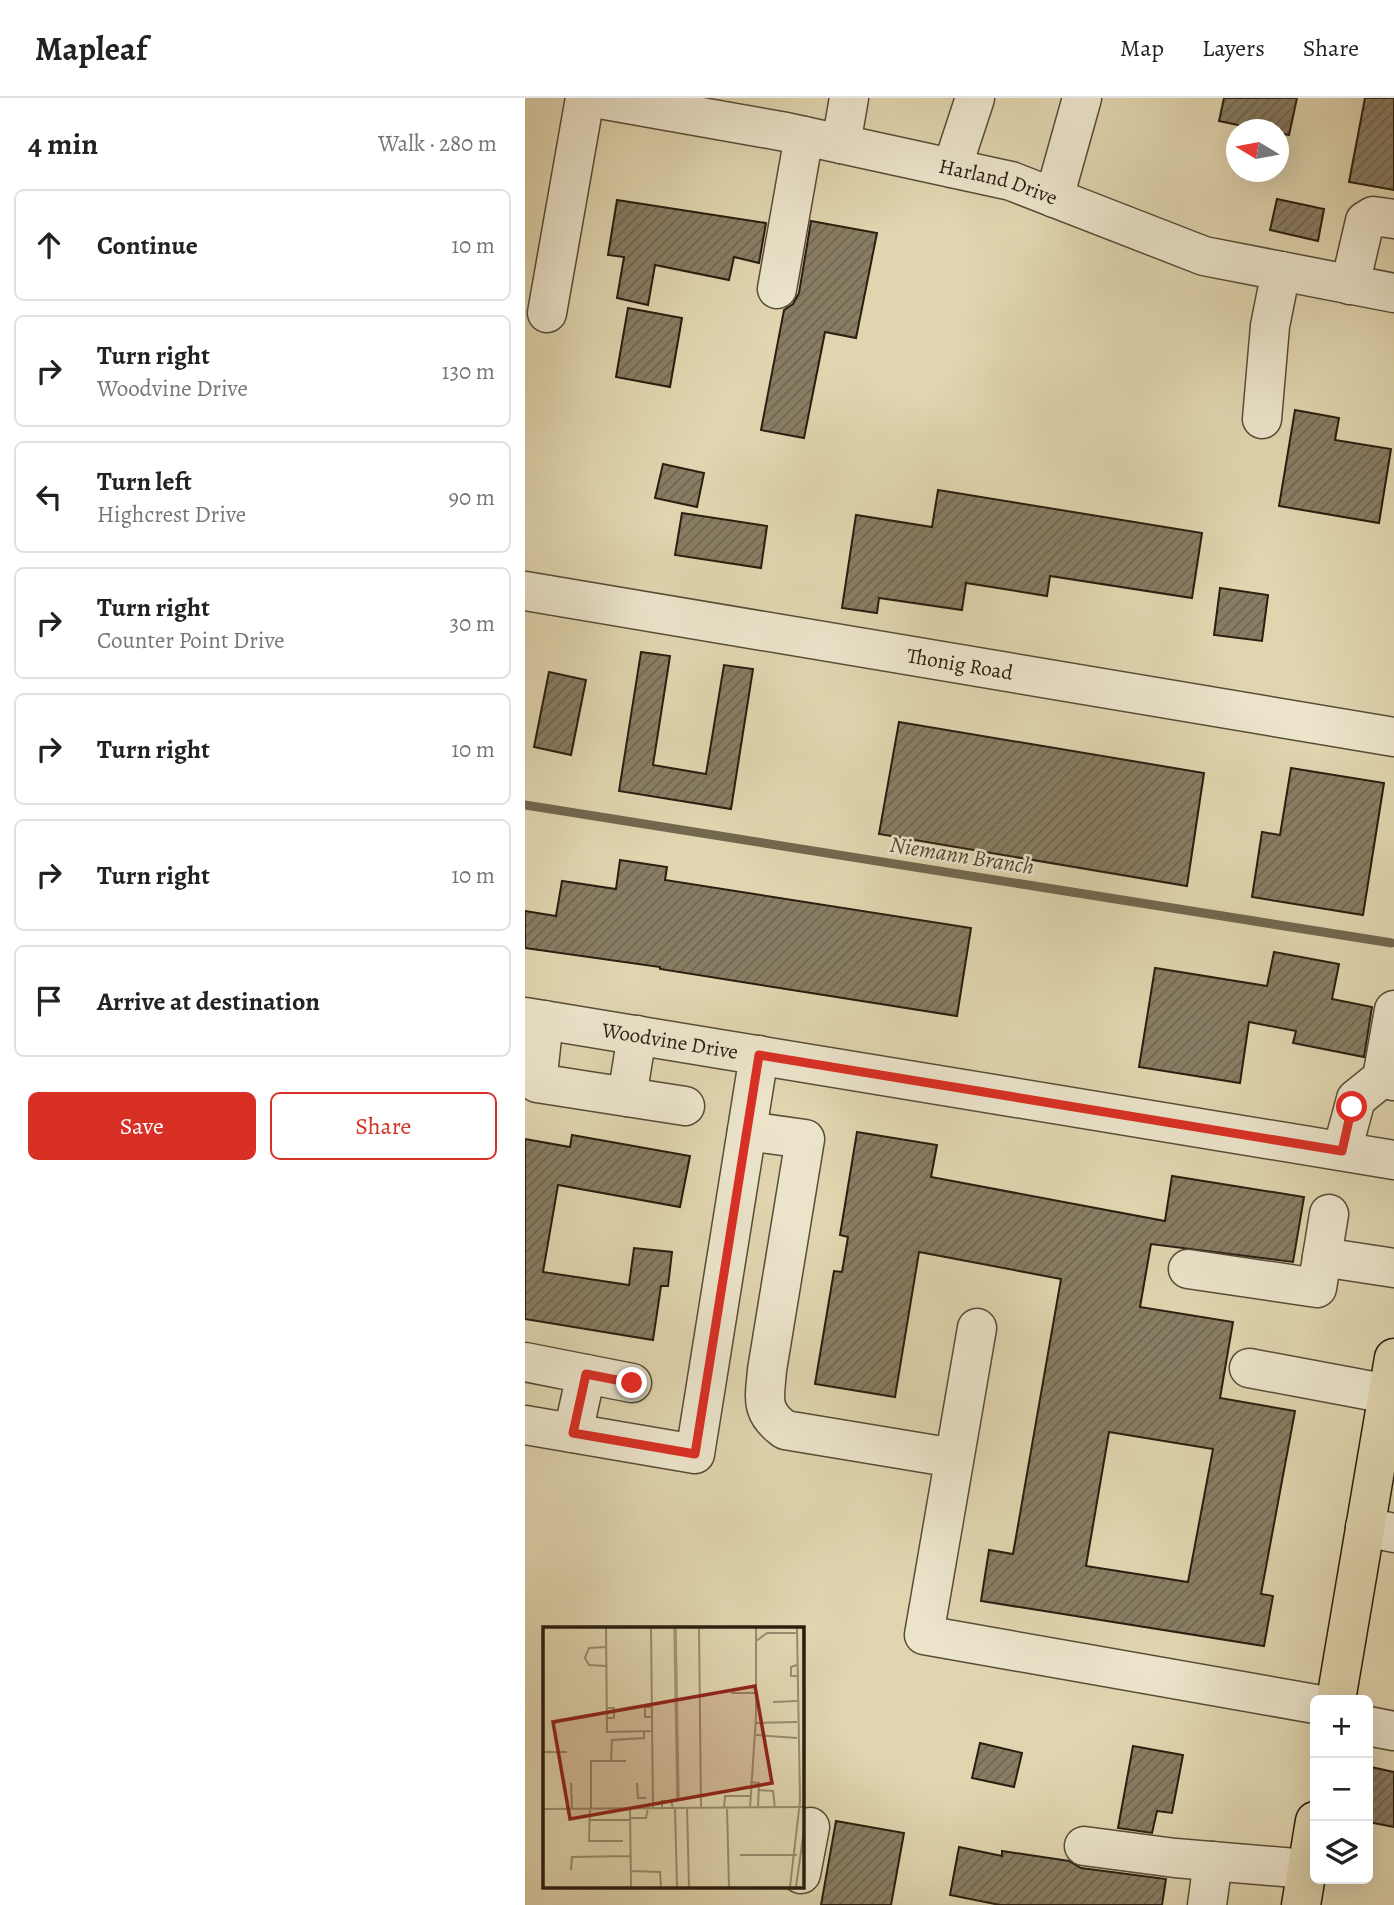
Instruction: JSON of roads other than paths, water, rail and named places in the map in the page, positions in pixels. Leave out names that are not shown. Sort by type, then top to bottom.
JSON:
[{"type":"main road","points":[[1337,1695],[1380,1530],[1392,1371]]},
{"type":"main road","points":[[1304,1887],[1310,1851]]},
{"type":"street","points":[[547,313],[585,98]]},
{"type":"street","name":"Harland Drive","points":[[594,98],[804,136],[1011,181],[1205,256],[1394,293]]},
{"type":"street","points":[[841,144],[849,98]]},
{"type":"street","points":[[952,168],[975,98]]},
{"type":"street","points":[[1054,198],[1082,98]]},
{"type":"street","points":[[778,289],[804,136]]},
{"type":"street","points":[[1350,285],[1365,221],[1373,216],[1394,219]]},
{"type":"street","points":[[1262,419],[1270,326],[1281,271]]},
{"type":"street","name":"Thonig Road","points":[[525,591],[1394,737]]},
{"type":"street","points":[[1342,1151],[1356,1099],[1388,1080],[1394,1010]]},
{"type":"street","points":[[535,1018],[537,1083],[685,1107]]},
{"type":"street","name":"Woodvine Drive","points":[[535,1018],[1394,1160]]},
{"type":"street","points":[[627,1097],[637,1035]]},
{"type":"street","points":[[525,1425],[695,1454],[759,1055]]},
{"type":"street","points":[[747,1131],[805,1139],[767,1370],[764,1404],[770,1419],[785,1430],[954,1458]]},
{"type":"street","points":[[1188,1269],[1317,1288],[1329,1214]]},
{"type":"street","points":[[1322,1257],[1394,1268]]},
{"type":"street","points":[[977,1328],[924,1635],[1310,1703]]},
{"type":"street","points":[[525,1363],[632,1383]]},
{"type":"street","points":[[1249,1368],[1392,1371]]},
{"type":"street","points":[[573,1433],[586,1374]]},
{"type":"street","points":[[1373,1727],[1394,1731]]},
{"type":"street","points":[[803,1864],[810,1827]]},
{"type":"street","points":[[1084,1846],[1213,1861],[1304,1887]]},
{"type":"street","points":[[1207,1905],[1213,1861]]},
{"type":"waterway","name":"Niemann Branch","points":[[525,805],[1392,943]]}]
